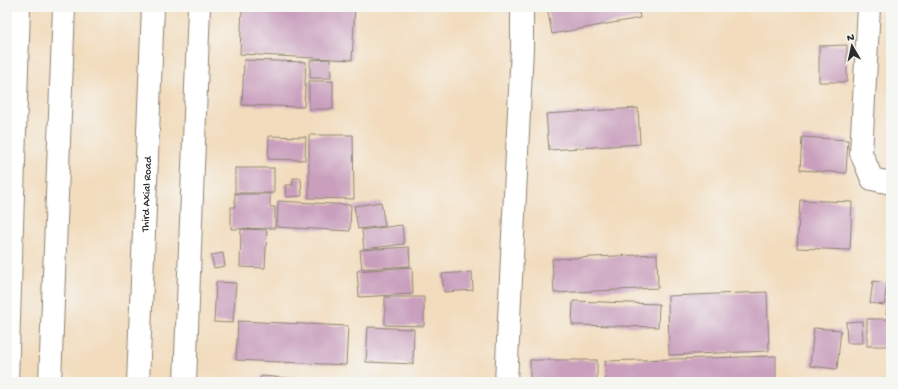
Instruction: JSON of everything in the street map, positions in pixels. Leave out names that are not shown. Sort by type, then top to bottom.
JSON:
[{"type":"main road","points":[[8,382],[19,7]]},
{"type":"main road","points":[[50,382],[64,7]]},
{"type":"main road","name":"Third Axial Road","points":[[138,382],[153,7]]},
{"type":"main road","points":[[185,382],[199,7]]},
{"type":"main road","points":[[506,382],[522,48],[522,7]]},
{"type":"main road","points":[[869,7],[861,153],[872,179],[891,183]]},
{"type":"building","points":[[242,7],[355,7],[352,60],[240,54]]},
{"type":"building","points":[[547,7],[638,7],[640,18],[552,34]]},
{"type":"building","points":[[655,7],[707,7],[707,9],[656,11]]},
{"type":"building","points":[[847,45],[847,82],[819,82],[819,46]]},
{"type":"building","points":[[330,59],[331,78],[310,78],[310,60]]},
{"type":"building","points":[[244,60],[306,62],[304,107],[242,105]]},
{"type":"building","points":[[309,81],[333,81],[333,109],[309,109]]},
{"type":"building","points":[[638,108],[640,144],[549,150],[546,114]]},
{"type":"building","points":[[309,135],[353,135],[354,199],[309,198]]},
{"type":"building","points":[[269,136],[306,137],[305,160],[268,159]]},
{"type":"building","points":[[802,137],[848,140],[846,173],[800,170]]},
{"type":"building","points":[[235,168],[274,168],[274,193],[235,193]]},
{"type":"building","points":[[293,178],[301,178],[302,196],[286,197],[285,185],[293,185]]},
{"type":"building","points":[[235,194],[270,194],[270,207],[275,207],[275,228],[231,229],[231,207],[235,207]]},
{"type":"building","points":[[800,200],[852,202],[850,250],[797,248]]},
{"type":"building","points":[[278,201],[351,205],[350,231],[277,227]]},
{"type":"building","points":[[381,202],[385,226],[358,229],[354,206]]},
{"type":"building","points":[[402,225],[404,244],[364,249],[362,230]]},
{"type":"building","points":[[241,229],[267,230],[265,268],[240,267]]},
{"type":"building","points":[[409,247],[410,266],[362,269],[360,250]]},
{"type":"building","points":[[223,253],[225,266],[214,268],[211,255]]},
{"type":"building","points":[[657,254],[658,288],[554,293],[552,259]]},
{"type":"building","points":[[412,267],[413,294],[359,297],[357,271]]},
{"type":"building","points":[[472,272],[473,290],[444,292],[442,274]]},
{"type":"building","points":[[891,280],[891,315],[886,314]]},
{"type":"building","points":[[873,281],[887,283],[884,305],[870,303]]},
{"type":"building","points":[[216,282],[236,283],[233,323],[214,322]]},
{"type":"building","points":[[767,292],[769,351],[669,355],[668,296]]},
{"type":"building","points":[[385,297],[424,297],[424,326],[385,325]]},
{"type":"building","points":[[573,301],[659,304],[658,327],[572,325]]},
{"type":"building","points":[[867,319],[891,319],[891,346],[867,346]]},
{"type":"building","points":[[238,321],[348,326],[346,365],[236,360]]},
{"type":"building","points":[[862,321],[863,343],[847,343],[846,322]]},
{"type":"building","points":[[368,327],[414,329],[413,364],[366,362]]},
{"type":"building","points":[[814,328],[841,330],[837,369],[810,366]]},
{"type":"building","points":[[776,356],[776,382],[606,382],[605,361]]},
{"type":"building","points":[[530,360],[597,360],[597,382],[530,382]]},
{"type":"building","points":[[261,376],[327,381],[327,382],[260,382]]}]
